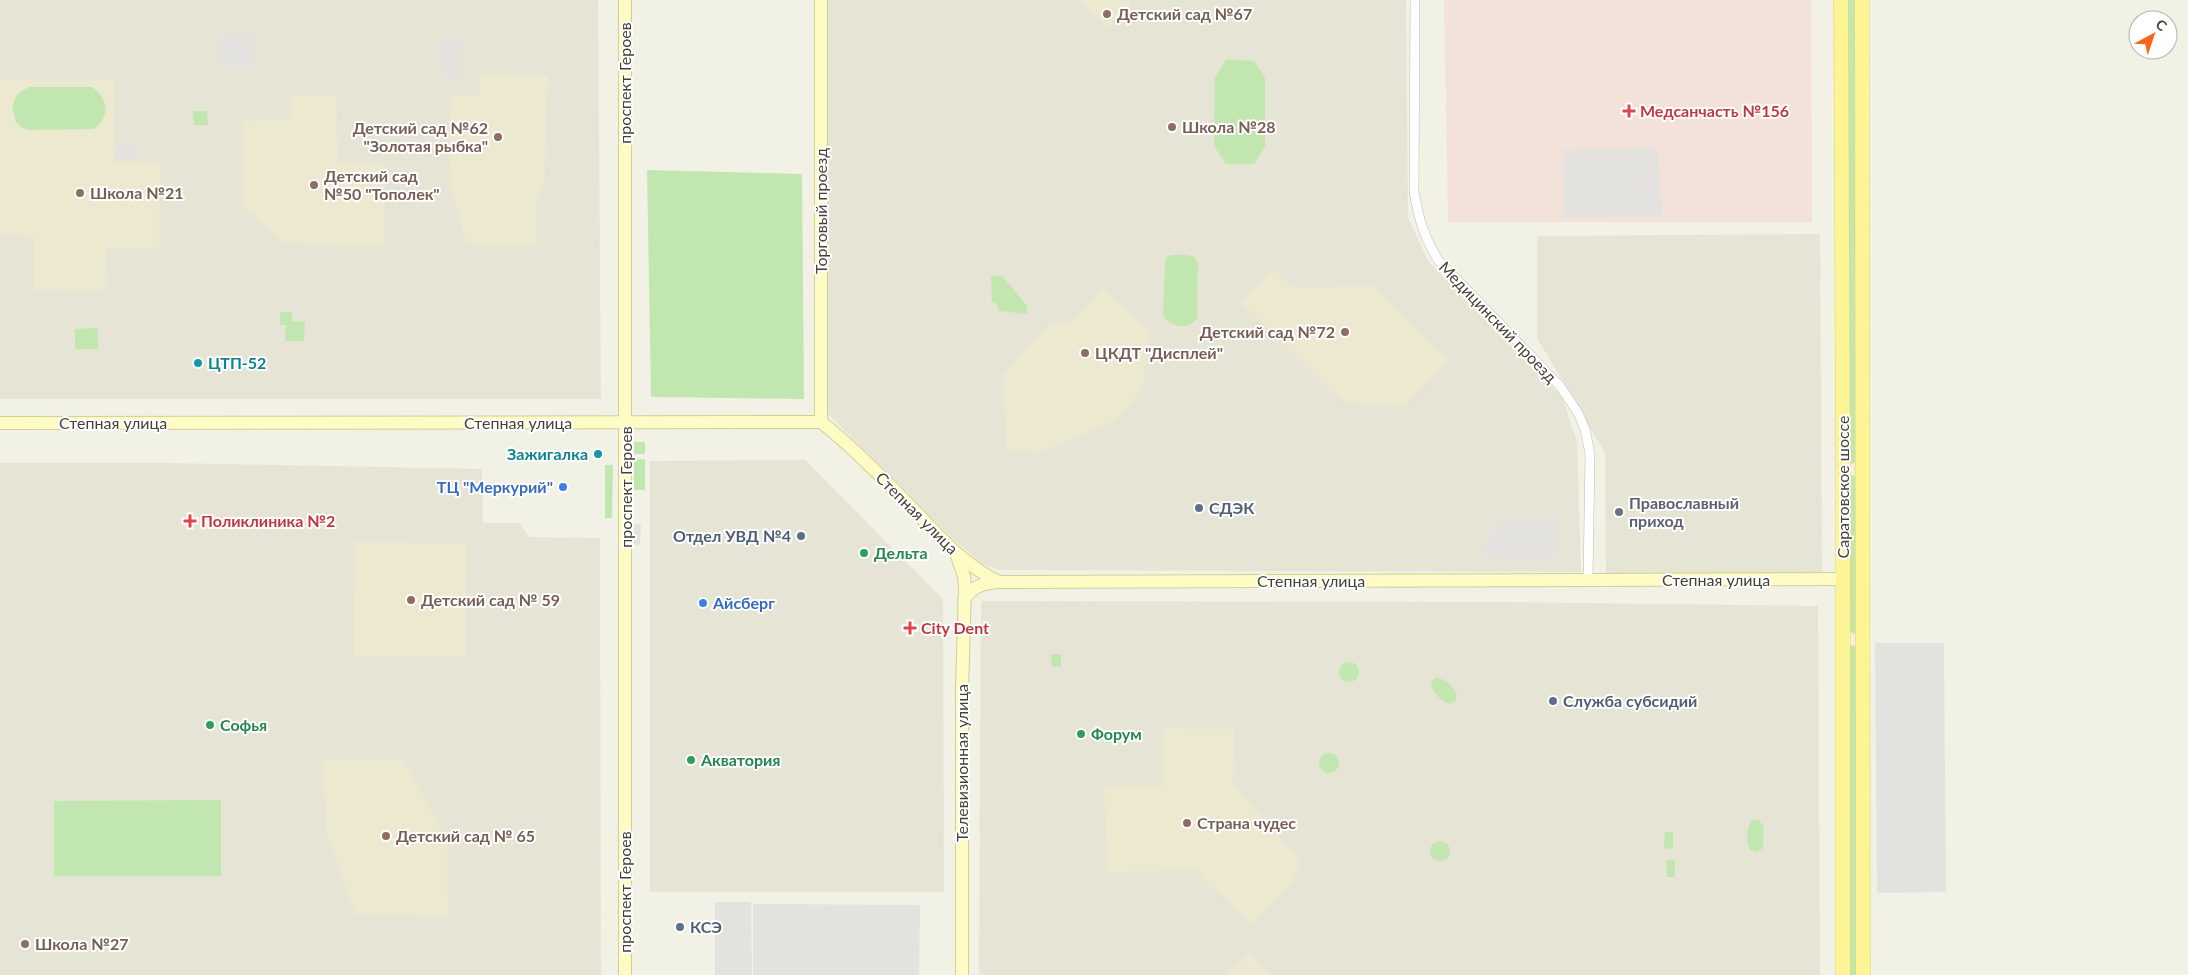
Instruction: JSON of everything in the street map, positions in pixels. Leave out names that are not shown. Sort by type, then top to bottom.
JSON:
[{"type":"main road","name":"Саратовское шоссе","points":[[1841,0],[1843,975]]},
{"type":"main road","name":"Саратовское шоссе","points":[[1862,0],[1863,975]]},
{"type":"main road","points":[[1843,469],[1862,468]]},
{"type":"main road","points":[[1843,638],[1864,638]]},
{"type":"street","name":"проспект Героев","points":[[625,0],[625,975]]},
{"type":"street","name":"Торговый проезд","points":[[821,0],[821,422]]},
{"type":"street","name":"Медицинский проезд","points":[[1415,0],[1414,192],[1420,223],[1438,260],[1560,386],[1578,412],[1585,429],[1590,454],[1588,581]]},
{"type":"street","name":"Степная улица","points":[[0,423],[821,422],[871,467],[956,553],[977,570],[1000,582],[1843,579]]},
{"type":"street","name":"Телевизионная улица","points":[[956,553],[964,576],[962,975]]},
{"type":"street","points":[[963,601],[970,591],[976,587],[1000,582]]},
{"type":"shaded area","points":[[0,0],[598,0],[601,399],[0,399]]},
{"type":"shaded area","points":[[823,0],[1406,0],[1408,217],[1428,261],[1562,397],[1577,442],[1581,572],[999,570],[981,563],[949,535],[826,412]]},
{"type":"shaded area","name":"Детский сад №67","points":[[1079,0],[1133,0],[1107,28]]},
{"type":"shaded area","name":"Медсанчасть №156","points":[[1444,0],[1811,0],[1812,222],[1448,222]]},
{"type":"shaded area","points":[[221,34],[253,34],[253,67],[220,67]]},
{"type":"shaded area","points":[[438,38],[461,38],[460,79],[448,79],[439,61]]},
{"type":"shaded area","name":"Детский сад №62 \"Золотая рыбка\"","points":[[480,75],[548,76],[544,185],[537,200],[537,246],[467,244],[449,184],[451,95],[479,96]]},
{"type":"shaded area","name":"Школа №21","points":[[0,79],[115,80],[114,162],[160,163],[159,249],[106,248],[105,291],[34,290],[34,236],[0,235]]},
{"type":"shaded area","name":"Детский сад №50 \"Тополек\"","points":[[336,95],[338,163],[385,164],[384,246],[285,243],[244,208],[243,121],[291,119],[292,96]]},
{"type":"shaded area","points":[[117,142],[137,142],[137,160],[117,159]]},
{"type":"shaded area","points":[[1658,148],[1662,215],[1564,218],[1563,150]]},
{"type":"shaded area","points":[[1820,234],[1822,578],[1606,576],[1605,453],[1537,338],[1537,236]]},
{"type":"shaded area","name":"Детский сад №72","points":[[1273,269],[1293,288],[1372,286],[1449,361],[1406,405],[1344,403],[1241,302]]},
{"type":"shaded area","name":"ЦКДТ \"Дисплей\"","points":[[1103,289],[1149,331],[1143,389],[1115,421],[1040,452],[1006,451],[1003,375],[1050,323],[1070,324]]},
{"type":"shaded area","points":[[805,460],[943,599],[944,892],[650,892],[650,461]]},
{"type":"shaded area","points":[[0,463],[171,463],[482,469],[483,523],[519,523],[529,537],[600,538],[601,975],[0,975]]},
{"type":"shaded area","points":[[1506,517],[1556,519],[1555,559],[1491,558],[1482,546]]},
{"type":"shaded area","points":[[634,524],[641,524],[640,545],[634,544]]},
{"type":"shaded area","name":"Детский сад № 59","points":[[355,542],[467,544],[466,657],[354,656]]},
{"type":"shaded area","points":[[981,601],[1506,602],[1818,606],[1820,975],[979,975]]},
{"type":"shaded area","points":[[1875,643],[1944,643],[1946,892],[1877,893]]},
{"type":"shaded area","name":"Страна чудес","points":[[1163,728],[1234,729],[1233,785],[1300,860],[1293,882],[1251,924],[1201,877],[1201,870],[1108,872],[1104,787],[1163,786]]},
{"type":"shaded area","name":"Детский сад № 65","points":[[323,759],[404,760],[447,841],[448,916],[356,915],[326,831]]},
{"type":"shaded area","points":[[715,902],[751,902],[752,975],[715,975]]},
{"type":"shaded area","points":[[753,904],[920,905],[919,975],[753,975]]},
{"type":"shaded area","points":[[1249,953],[1270,975],[1228,975]]},
{"type":"green space","points":[[1846,0],[1857,0],[1856,462],[1852,464],[1848,462]]},
{"type":"green space","points":[[1226,60],[1254,61],[1265,78],[1265,147],[1254,164],[1226,164],[1214,146],[1215,77]]},
{"type":"green space","points":[[29,87],[92,87],[104,102],[105,113],[103,119],[94,129],[28,130],[21,127],[16,122],[12,107],[17,94]]},
{"type":"green space","points":[[193,111],[207,111],[208,125],[194,125]]},
{"type":"green space","points":[[647,170],[802,174],[804,399],[651,397]]},
{"type":"green space","points":[[1172,255],[1194,257],[1198,263],[1197,318],[1190,325],[1175,325],[1163,315],[1165,263],[1167,257]]},
{"type":"green space","points":[[991,276],[1002,276],[1028,307],[1026,314],[999,311],[997,304],[992,302]]},
{"type":"green space","points":[[280,312],[292,312],[292,321],[305,322],[304,341],[285,341],[286,325],[280,325]]},
{"type":"green space","points":[[98,328],[98,349],[75,349],[75,329]]},
{"type":"green space","points":[[634,442],[645,442],[645,454],[634,454]]},
{"type":"green space","points":[[645,459],[645,490],[634,490],[634,460]]},
{"type":"green space","points":[[605,465],[613,465],[612,518],[605,518]]},
{"type":"green space","points":[[1849,476],[1856,477],[1857,632],[1854,634],[1848,630]]},
{"type":"green space","points":[[1853,645],[1856,647],[1859,975],[1848,975],[1849,646]]},
{"type":"green space","points":[[1051,654],[1061,654],[1061,667],[1052,667]]},
{"type":"green space","points":[[1349,662],[1356,665],[1359,672],[1356,679],[1349,682],[1342,679],[1339,672],[1342,665]]},
{"type":"green space","points":[[1435,678],[1442,679],[1452,687],[1457,696],[1455,701],[1450,704],[1437,696],[1431,685]]},
{"type":"green space","points":[[1329,753],[1336,756],[1339,763],[1336,770],[1329,773],[1322,770],[1319,763],[1322,756]]},
{"type":"green space","points":[[221,800],[221,876],[54,876],[54,801]]},
{"type":"green space","points":[[1753,820],[1759,820],[1764,827],[1763,848],[1756,852],[1750,850],[1747,839],[1749,826]]},
{"type":"green space","points":[[1665,832],[1673,832],[1673,849],[1664,848]]},
{"type":"green space","points":[[1440,841],[1447,844],[1450,851],[1447,858],[1440,861],[1433,858],[1430,851],[1433,844]]},
{"type":"green space","points":[[1666,860],[1675,860],[1675,877],[1667,877]]},
{"type":"place","name":"Детский сад №67","points":[[1107,14]]},
{"type":"place","name":"Медсанчасть №156","points":[[1629,111]]},
{"type":"place","name":"Школа №28","points":[[1172,127]]},
{"type":"place","name":"Детский сад №62 \"Золотая рыбка\"","points":[[498,137]]},
{"type":"place","name":"Детский сад №50 \"Тополек\"","points":[[314,185]]},
{"type":"place","name":"Школа №21","points":[[80,193]]},
{"type":"place","name":"Детский сад №72","points":[[1345,332]]},
{"type":"place","name":"ЦКДТ \"Дисплей\"","points":[[1085,353]]},
{"type":"place","name":"ЦТП-52","points":[[198,363]]},
{"type":"place","name":"Зажигалка","points":[[598,454]]},
{"type":"place","name":"ТЦ \"Меркурий\"","points":[[563,487]]},
{"type":"place","name":"СДЭК","points":[[1199,508]]},
{"type":"place","name":"Православный приход","points":[[1619,512]]},
{"type":"place","name":"Поликлиника №2","points":[[190,521]]},
{"type":"place","name":"Отдел УВД №4","points":[[801,536]]},
{"type":"place","name":"Дельта","points":[[864,553]]},
{"type":"place","name":"Детский сад № 59","points":[[411,600]]},
{"type":"place","name":"Айсберг","points":[[703,603]]},
{"type":"place","name":"City Dent","points":[[910,628]]},
{"type":"place","name":"Служба субсидий","points":[[1553,701]]},
{"type":"place","name":"Софья","points":[[210,725]]},
{"type":"place","name":"Форум","points":[[1081,734]]},
{"type":"place","name":"Акватория","points":[[691,760]]},
{"type":"place","name":"Страна чудес","points":[[1187,823]]},
{"type":"place","name":"Детский сад № 65","points":[[386,836]]},
{"type":"place","name":"КСЭ","points":[[680,927]]},
{"type":"place","name":"Школа №27","points":[[25,944]]}]
